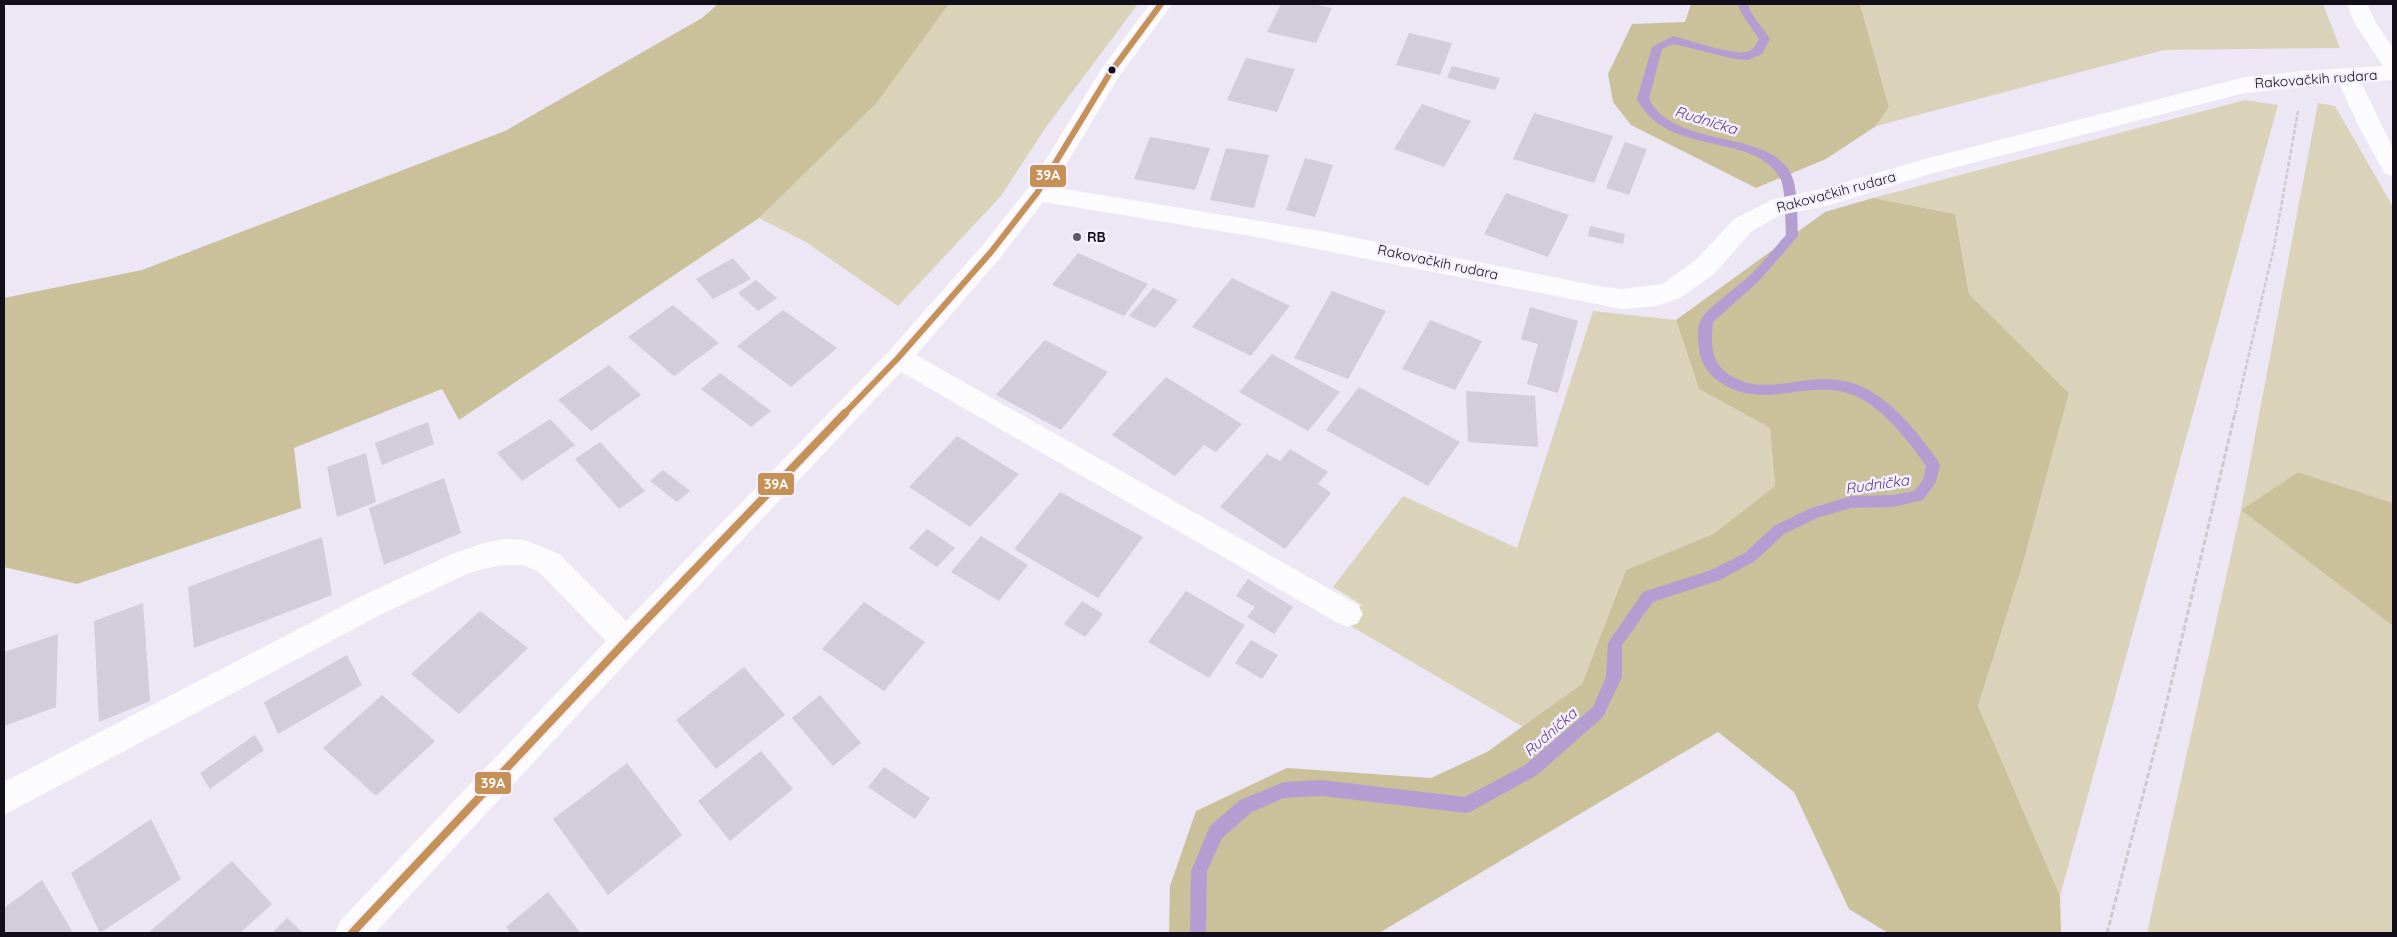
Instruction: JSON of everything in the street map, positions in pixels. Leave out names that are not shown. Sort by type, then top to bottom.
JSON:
[{"type":"street","points":[[352,933],[626,641],[898,358],[991,252],[1037,193],[1110,73],[1161,4]]},
{"type":"street","points":[[2357,4],[2366,24],[2393,64]]},
{"type":"street","name":"Rakovačkih rudara","points":[[1037,193],[1108,203],[1374,249],[1622,299],[1656,296],[1671,291],[1705,267],[1743,225],[1774,208],[1826,197],[1928,166],[2245,85],[2303,78],[2393,74]]},
{"type":"street","points":[[2347,77],[2393,168]]},
{"type":"street","points":[[898,358],[1348,614]]},
{"type":"street","points":[[4,799],[372,605],[462,563],[484,556],[503,552],[526,554],[549,562],[626,641]]},
{"type":"path","points":[[2107,933],[2163,718],[2274,247],[2303,78]]},
{"type":"shaded area","points":[[718,4],[949,4],[876,104],[759,218],[459,420],[442,389],[294,448],[301,508],[77,584],[4,567],[4,298],[142,270],[505,131],[702,18]]},
{"type":"shaded area","points":[[949,4],[1138,4],[1046,127],[1001,196],[898,306],[806,242],[759,218],[876,104]]},
{"type":"shaded area","points":[[1691,4],[1860,4],[1889,107],[1876,126],[1826,159],[1756,188],[1631,125],[1613,102],[1608,74],[1632,24],[1685,22]]},
{"type":"shaded area","points":[[1860,4],[2323,4],[2340,48],[2164,50],[1876,126],[1889,107]]},
{"type":"shaded area","points":[[2245,100],[2278,105],[2060,896],[1978,706],[2021,570],[2069,393],[1969,294],[1955,214],[1873,198]]},
{"type":"shaded area","points":[[2318,103],[2335,106],[2393,207],[2393,503],[2298,472],[2241,510]]},
{"type":"shaded area","points":[[1873,198],[1955,214],[1969,294],[2069,393],[2021,570],[1978,706],[2060,896],[2061,933],[1888,933],[1849,909],[1794,792],[1718,732],[1379,933],[1169,933],[1170,886],[1196,811],[1287,768],[1431,778],[1487,752],[1582,684],[1626,570],[1713,534],[1775,486],[1770,428],[1699,389],[1676,320],[1825,212]]},
{"type":"shaded area","points":[[1593,311],[1676,320],[1699,389],[1770,428],[1775,486],[1713,534],[1626,570],[1582,684],[1523,727],[1344,622],[1362,605],[1333,587],[1403,496],[1517,548]]},
{"type":"shaded area","points":[[2298,472],[2393,503],[2393,626],[2241,510]]},
{"type":"shaded area","points":[[2241,510],[2393,626],[2393,933],[2147,933]]},
{"type":"building","points":[[1281,4],[1312,4],[1332,8],[1316,43],[1267,32]]},
{"type":"building","points":[[1409,33],[1452,43],[1440,75],[1396,65]]},
{"type":"building","points":[[1246,58],[1295,69],[1277,112],[1227,100]]},
{"type":"building","points":[[1452,66],[1500,78],[1495,90],[1447,78]]},
{"type":"building","points":[[1422,104],[1471,121],[1444,167],[1394,149]]},
{"type":"building","points":[[1534,113],[1613,136],[1594,183],[1513,159]]},
{"type":"building","points":[[1150,137],[1210,148],[1195,190],[1134,179]]},
{"type":"building","points":[[1625,142],[1647,149],[1629,195],[1606,188]]},
{"type":"building","points":[[1226,148],[1269,155],[1254,208],[1210,200]]},
{"type":"building","points":[[1305,158],[1333,165],[1315,217],[1286,210]]},
{"type":"building","points":[[1506,193],[1569,215],[1548,257],[1484,234]]},
{"type":"building","points":[[1590,226],[1625,234],[1623,244],[1588,236]]},
{"type":"building","points":[[1078,253],[1148,284],[1124,316],[1052,285]]},
{"type":"building","points":[[733,258],[751,279],[713,299],[696,279]]},
{"type":"building","points":[[1232,278],[1290,306],[1251,356],[1192,327]]},
{"type":"building","points":[[756,280],[777,298],[758,311],[738,293]]},
{"type":"building","points":[[1153,288],[1178,300],[1155,328],[1129,316]]},
{"type":"building","points":[[1332,291],[1386,311],[1348,379],[1294,358]]},
{"type":"building","points":[[673,305],[719,343],[674,376],[628,337]]},
{"type":"building","points":[[1530,307],[1578,321],[1558,393],[1527,384],[1538,344],[1521,339]]},
{"type":"building","points":[[783,310],[837,348],[791,387],[737,346]]},
{"type":"building","points":[[1430,320],[1482,341],[1455,390],[1402,369]]},
{"type":"building","points":[[1045,340],[1108,372],[1061,430],[996,395]]},
{"type":"building","points":[[1272,354],[1340,392],[1308,431],[1239,392]]},
{"type":"building","points":[[609,365],[641,395],[591,431],[558,400]]},
{"type":"building","points":[[720,373],[771,411],[751,427],[701,389]]},
{"type":"building","points":[[1166,377],[1242,424],[1216,452],[1204,445],[1175,476],[1112,435]]},
{"type":"building","points":[[1359,387],[1460,442],[1428,486],[1326,430]]},
{"type":"building","points":[[1466,391],[1535,396],[1538,447],[1468,442]]},
{"type":"building","points":[[550,419],[575,445],[522,481],[497,453]]},
{"type":"building","points":[[428,422],[434,444],[382,465],[375,443]]},
{"type":"building","points":[[957,436],[1019,474],[970,527],[909,487]]},
{"type":"building","points":[[600,442],[645,491],[619,509],[575,459]]},
{"type":"building","points":[[1290,449],[1328,472],[1318,484],[1331,493],[1285,549],[1220,507],[1267,454],[1280,461]]},
{"type":"building","points":[[366,453],[376,502],[337,517],[327,467]]},
{"type":"building","points":[[663,470],[690,491],[677,502],[650,481]]},
{"type":"building","points":[[444,478],[461,533],[384,565],[369,508]]},
{"type":"building","points":[[1060,492],[1143,537],[1098,598],[1014,549]]},
{"type":"building","points":[[927,529],[955,548],[937,567],[909,548]]},
{"type":"building","points":[[981,536],[1028,565],[999,601],[951,572]]},
{"type":"building","points":[[322,537],[332,595],[194,648],[188,587]]},
{"type":"building","points":[[1248,579],[1293,607],[1274,634],[1247,617],[1255,607],[1236,596]]},
{"type":"building","points":[[1186,591],[1245,625],[1209,678],[1148,642]]},
{"type":"building","points":[[1082,601],[1103,614],[1085,637],[1064,624]]},
{"type":"building","points":[[864,602],[925,642],[884,691],[822,649]]},
{"type":"building","points":[[143,603],[150,701],[99,722],[94,621]]},
{"type":"building","points":[[480,611],[528,648],[459,714],[411,674]]},
{"type":"building","points":[[58,634],[56,707],[4,726],[4,652]]},
{"type":"building","points":[[1251,640],[1278,655],[1262,679],[1235,663]]},
{"type":"building","points":[[347,655],[362,685],[278,734],[264,702]]},
{"type":"building","points":[[744,667],[785,715],[716,769],[676,720]]},
{"type":"building","points":[[382,695],[435,741],[376,796],[323,748]]},
{"type":"building","points":[[820,695],[861,743],[833,766],[792,718]]},
{"type":"building","points":[[255,735],[264,750],[210,789],[200,773]]},
{"type":"building","points":[[761,751],[793,789],[730,841],[698,801]]},
{"type":"building","points":[[627,763],[682,835],[608,895],[553,819]]},
{"type":"building","points":[[884,767],[930,798],[915,819],[868,787]]},
{"type":"building","points":[[151,819],[181,879],[100,933],[71,873]]},
{"type":"building","points":[[232,861],[272,904],[240,933],[148,933]]},
{"type":"building","points":[[42,880],[73,933],[4,933],[4,908]]},
{"type":"building","points":[[548,892],[580,932],[511,933],[506,927]]},
{"type":"building","points":[[287,918],[303,933],[272,933]]},
{"type":"waterway","name":"Rudnička","points":[[1198,933],[1199,871],[1216,832],[1246,806],[1284,790],[1322,788],[1466,805],[1531,770],[1598,712],[1614,677],[1615,643],[1648,597],[1715,575],[1750,557],[1779,530],[1814,513],[1851,502],[1893,501],[1918,496],[1929,482],[1933,465],[1927,456],[1898,422],[1864,393],[1828,384],[1760,391],[1748,389],[1724,378],[1708,360],[1705,343],[1707,320],[1754,279],[1792,236],[1787,179],[1775,162],[1755,151],[1702,138],[1666,125],[1648,109],[1643,99],[1657,47],[1673,40],[1734,55],[1748,56],[1758,51],[1765,39],[1745,11],[1743,4]]},
{"type":"transit line","name":"39A","points":[[352,933],[626,641],[898,358],[991,252],[1037,193],[1110,73],[1161,4]]},
{"type":"place","name":"RB","points":[[1077,237]]}]
